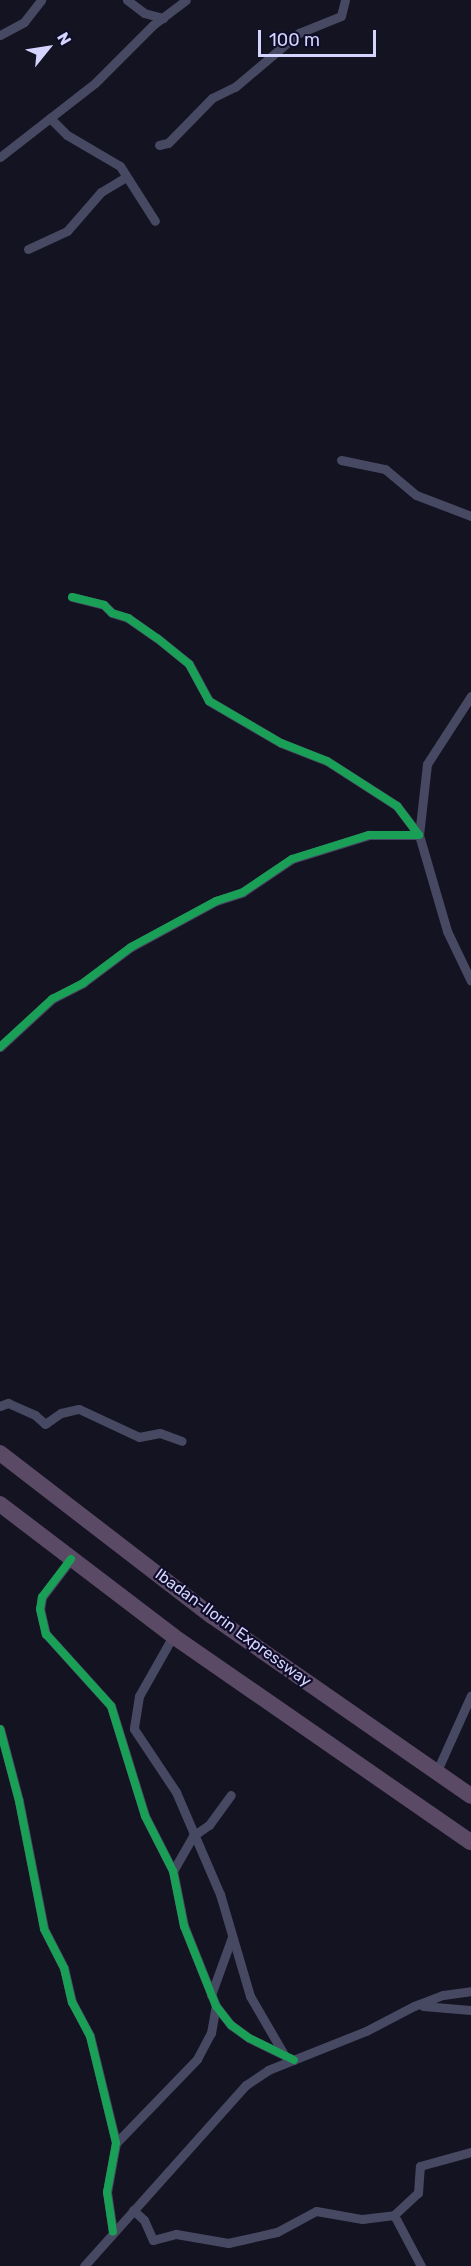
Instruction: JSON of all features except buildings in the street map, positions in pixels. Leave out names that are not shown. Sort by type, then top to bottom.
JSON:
[{"type":"highway","name":"Ibadan-Ilorin Expressway","points":[[0,1453],[212,1616],[471,1796]]},
{"type":"highway","points":[[0,1504],[173,1636],[471,1842]]},
{"type":"street","points":[[0,35],[24,22],[41,0]]},
{"type":"street","points":[[127,0],[144,13],[163,18]]},
{"type":"street","points":[[0,157],[95,83],[163,18],[186,0]]},
{"type":"street","points":[[159,145],[168,143],[213,98],[235,87],[299,33],[341,16],[345,0]]},
{"type":"street","points":[[50,118],[67,135],[120,166],[155,221]]},
{"type":"street","points":[[28,249],[66,231],[101,192],[126,177]]},
{"type":"street","points":[[341,460],[385,469],[416,495],[471,516]]},
{"type":"street","points":[[72,597],[104,605],[112,613],[128,618],[157,638],[189,664],[209,701],[288,746],[327,761],[397,806],[419,835],[447,931],[471,981]]},
{"type":"street","points":[[419,835],[427,764],[471,696]]},
{"type":"street","points":[[0,1047],[52,999],[83,983],[131,947],[216,901],[243,892],[292,859],[369,834],[419,835]]},
{"type":"street","points":[[0,1406],[8,1403],[35,1415],[45,1424],[61,1413],[79,1409],[139,1437],[160,1433],[182,1442]]},
{"type":"street","points":[[71,1559],[42,1597],[40,1608],[46,1634],[111,1706],[145,1816],[173,1871],[184,1926],[216,2006],[231,2025],[289,2058]]},
{"type":"street","points":[[173,1636],[139,1696],[134,1729],[171,1784],[220,1894],[249,1996],[289,2058]]},
{"type":"street","points":[[436,1773],[471,1695]]},
{"type":"street","points":[[0,1729],[19,1801],[44,1929],[64,1968],[72,2002],[90,2036],[116,2143],[107,2192],[114,2232]]},
{"type":"street","points":[[173,1871],[194,1835],[209,1824],[231,1795]]},
{"type":"street","points":[[211,1995],[232,1937]]},
{"type":"street","points":[[84,2266],[246,2085],[289,2058],[366,2031],[414,2006],[443,1995],[471,1991]]},
{"type":"street","points":[[116,2143],[197,2059],[211,2032],[216,2006]]},
{"type":"street","points":[[414,2006],[471,2010]]},
{"type":"street","points":[[133,2210],[144,2220],[153,2240],[176,2234],[228,2243],[278,2232],[316,2211],[362,2218],[394,2215],[418,2193],[420,2166],[471,2152]]},
{"type":"street","points":[[394,2215],[404,2227],[421,2266]]},
{"type":"cycle path","points":[[72,597],[104,605],[112,613],[128,618],[189,664],[209,701],[281,743],[327,761],[397,806],[419,835]]},
{"type":"cycle path","points":[[0,1047],[52,999],[83,983],[131,947],[216,901],[243,892],[292,859],[369,835],[419,835]]},
{"type":"cycle path","points":[[71,1559],[42,1597],[40,1609],[46,1634],[111,1706],[145,1816],[173,1871],[184,1926],[216,2006],[231,2025],[249,2038],[294,2060]]},
{"type":"cycle path","points":[[0,1729],[19,1801],[44,1929],[64,1968],[72,2002],[90,2036],[116,2143],[107,2192],[113,2232]]}]
